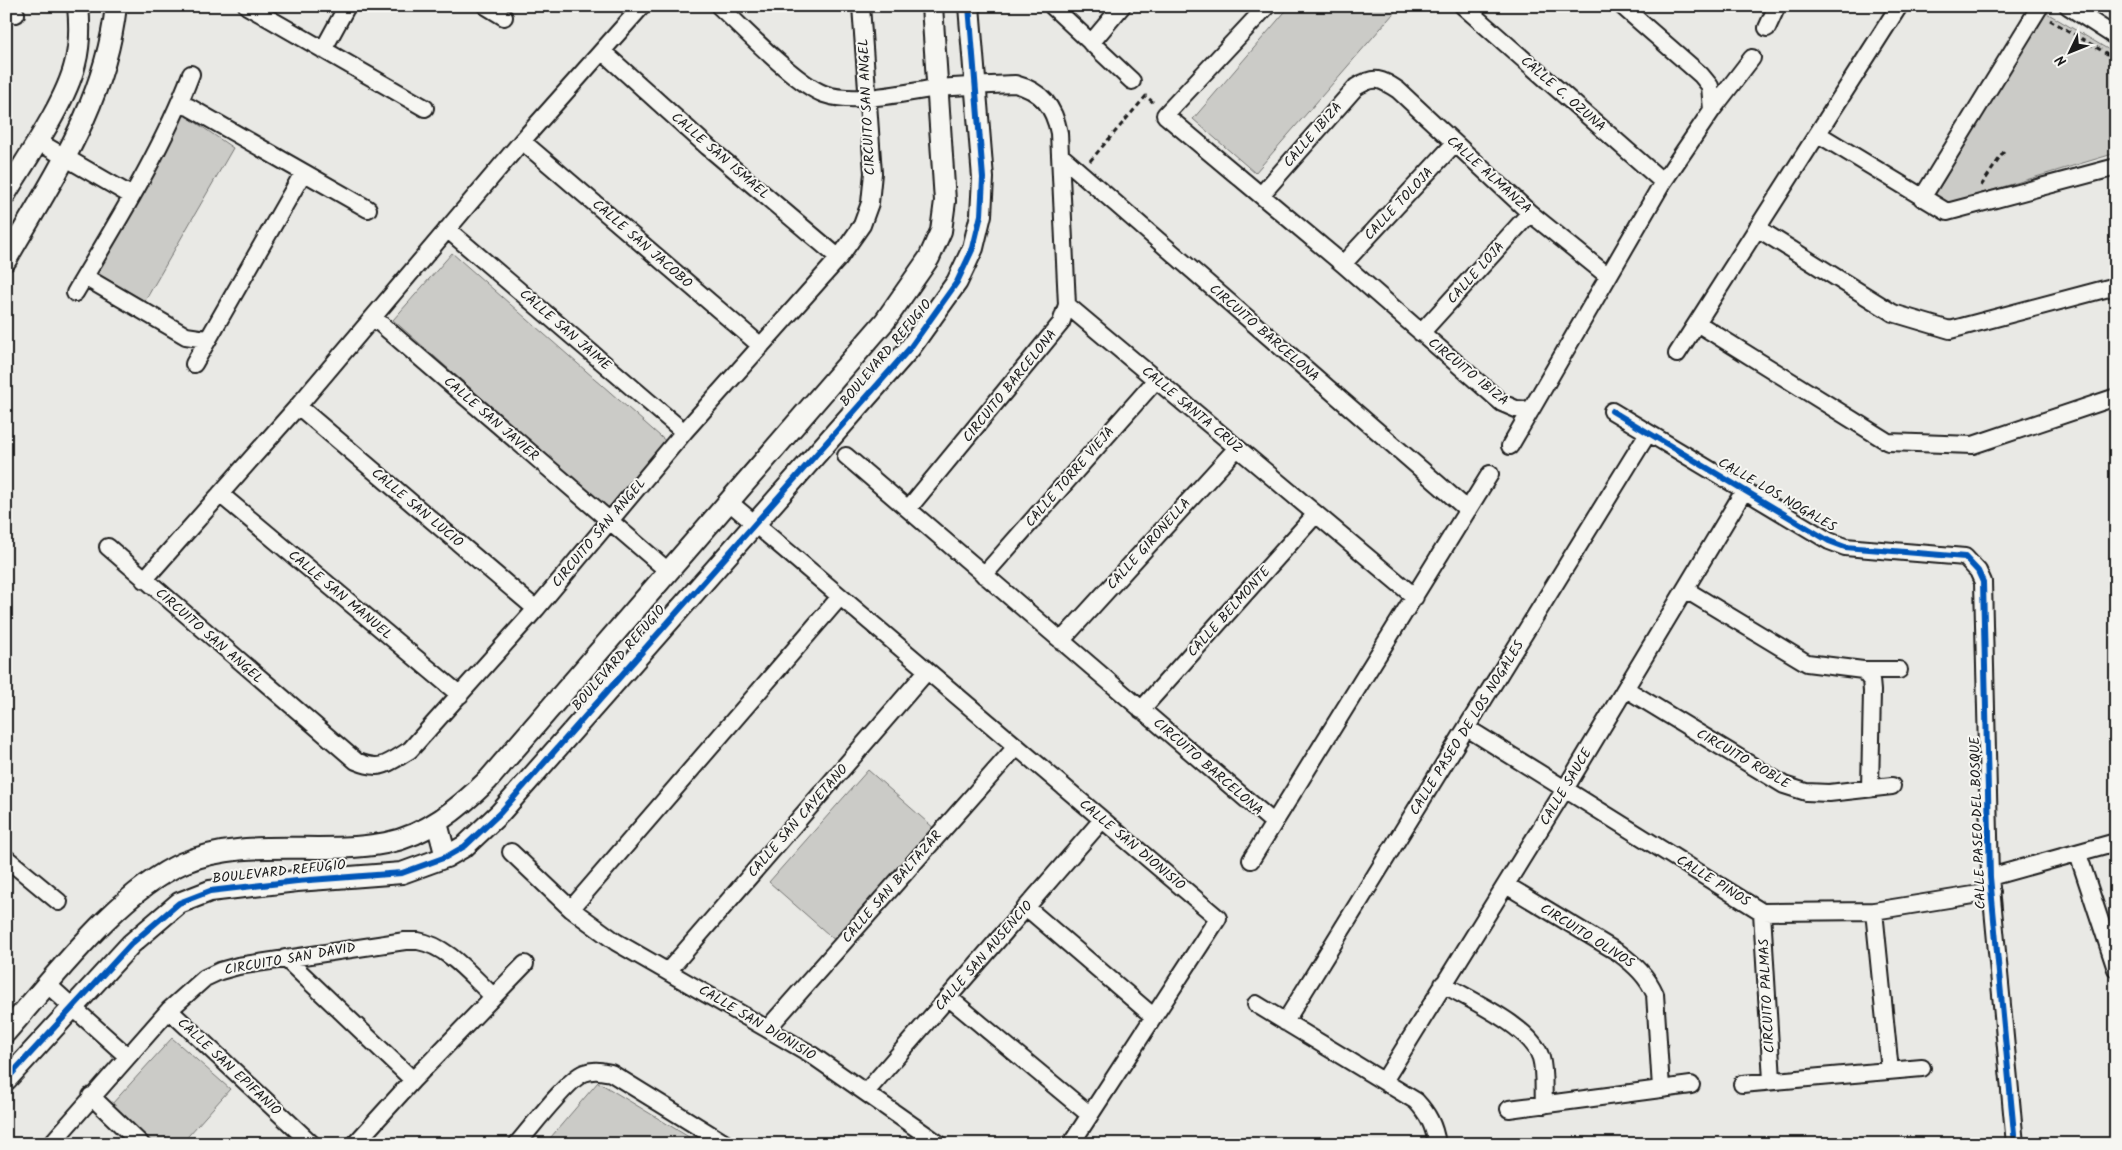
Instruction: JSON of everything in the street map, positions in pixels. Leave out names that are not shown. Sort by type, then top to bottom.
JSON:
[{"type":"street","points":[[6,193],[64,94],[75,65],[80,31],[78,6]]},
{"type":"street","points":[[6,260],[88,115],[108,58],[116,6]]},
{"type":"street","points":[[247,6],[425,108]]},
{"type":"street","points":[[323,50],[348,6]]},
{"type":"street","points":[[486,6],[504,17]]},
{"type":"street","name":"CIRCUITO SAN ANGEL","points":[[144,580],[298,406],[522,141],[642,6]]},
{"type":"street","points":[[719,6],[812,88],[838,98],[867,97],[975,85]]},
{"type":"street","name":"CIRCUITO SAN ANGEL","points":[[108,547],[356,761],[372,768],[386,764],[410,750],[536,609],[684,432],[839,258],[862,224],[870,203],[873,174],[861,6]]},
{"type":"street","name":"BOULEVARD REFUGIO","points":[[6,1032],[102,925],[130,898],[163,873],[184,863],[218,853],[248,848],[386,843],[437,823],[464,803],[488,780],[885,321],[929,258],[941,231],[945,201],[932,6]]},
{"type":"street","name":"BOULEVARD REFUGIO","points":[[6,1080],[130,944],[179,903],[210,891],[296,881],[402,873],[446,857],[465,846],[500,813],[910,348],[957,282],[973,248],[980,215],[982,178],[969,6]]},
{"type":"street","points":[[1052,6],[1132,81]]},
{"type":"street","points":[[1090,43],[1122,6]]},
{"type":"street","points":[[1165,115],[1267,6]]},
{"type":"street","name":"CALLE C. OZUNA","points":[[1462,6],[1663,182]]},
{"type":"street","points":[[1622,6],[1701,75],[1710,86],[1712,110]]},
{"type":"street","points":[[1767,28],[1777,6]]},
{"type":"street","points":[[1677,354],[1899,6]]},
{"type":"street","points":[[2068,6],[2116,37]]},
{"type":"street","points":[[1922,198],[2043,12]]},
{"type":"street","name":"CALLE SAN ISMAEL","points":[[603,52],[708,147],[839,258]]},
{"type":"street","points":[[1510,446],[1663,182],[1712,110],[1752,58]]},
{"type":"street","points":[[76,293],[132,196],[180,105],[191,74]]},
{"type":"street","name":"CALLE ALMANZA","points":[[1368,79],[1382,80],[1398,90],[1454,144],[1530,212],[1608,276]]},
{"type":"street","name":"CALLE IBIZA","points":[[1261,194],[1356,87],[1368,79]]},
{"type":"street","name":"CIRCUITO BARCELONA","points":[[908,509],[1046,343],[1061,323],[1067,306],[1059,133],[1055,115],[1048,103],[1039,94],[1027,87],[1015,84],[975,85]]},
{"type":"street","points":[[180,105],[189,107],[368,209]]},
{"type":"street","name":"CIRCUITO IBIZA","points":[[1165,115],[1343,264],[1502,403],[1516,409],[1531,410]]},
{"type":"street","points":[[1818,134],[1947,212],[2116,167]]},
{"type":"street","points":[[36,141],[132,196]]},
{"type":"street","name":"CALLE SAN JACOBO","points":[[522,141],[761,346]]},
{"type":"street","name":"CALLE TOLOJA","points":[[1343,264],[1454,144]]},
{"type":"street","name":"CIRCUITO BARCELONA","points":[[1060,155],[1468,510]]},
{"type":"street","points":[[194,364],[303,173]]},
{"type":"street","name":"CALLE LOJA","points":[[1421,333],[1530,212]]},
{"type":"street","points":[[1757,228],[1893,313],[1950,330],[2116,286]]},
{"type":"street","name":"CALLE SAN JAIME","points":[[447,229],[684,432]]},
{"type":"street","points":[[85,277],[186,336],[206,340]]},
{"type":"street","name":"CALLE SANTA CRUZ","points":[[1067,306],[1316,514]]},
{"type":"street","name":"CALLE SAN JAVIER","points":[[374,318],[668,571]]},
{"type":"street","points":[[1697,323],[1888,442],[1973,445],[2116,397]]},
{"type":"street","name":"CALLE TORRE VIEJA","points":[[984,575],[1156,380]]},
{"type":"street","name":"CALLE SAN LUCIO","points":[[298,406],[536,609]]},
{"type":"street","name":"CALLE LOS NOGALES","points":[[1612,411],[1829,541],[1845,547],[1952,555],[1965,558],[1973,564]]},
{"type":"street","name":"CALLE PASEO DE LOS NOGALES","points":[[1285,1022],[1648,433]]},
{"type":"street","name":"CALLE GIRONELLA","points":[[1061,641],[1238,448]]},
{"type":"street","name":"CIRCUITO BARCELONA","points":[[846,456],[1274,823],[1490,474]]},
{"type":"street","name":"CALLE SAUCE","points":[[1384,1082],[1626,689],[1744,491]]},
{"type":"street","name":"CALLE SAN MANUEL","points":[[220,494],[460,696]]},
{"type":"street","name":"CALLE SAN DIONISIO","points":[[728,501],[1218,918],[1071,1144]]},
{"type":"street","points":[[1316,514],[1415,596]]},
{"type":"street","name":"CALLE BELMONTE","points":[[1141,710],[1316,514]]},
{"type":"street","name":"CALLE PASEO DEL BOSQUE","points":[[1973,564],[1983,582],[1991,885],[2015,1144]]},
{"type":"street","points":[[1686,590],[1807,663],[1863,670],[1899,670]]},
{"type":"street","points":[[571,909],[840,597]]},
{"type":"street","points":[[1863,670],[1871,680],[1872,691],[1870,789]]},
{"type":"street","name":"CALLE SAN CAYETANO","points":[[668,972],[927,671]]},
{"type":"street","name":"CIRCUITO ROBLE","points":[[1626,689],[1784,785],[1806,792],[1829,793],[1892,786]]},
{"type":"street","name":"CALLE PINOS","points":[[1467,728],[1762,912],[1874,911],[1991,885],[2116,842]]},
{"type":"street","name":"CALLE SAN BALTAZAR","points":[[768,1028],[1016,747]]},
{"type":"street","name":"CALLE SAN AUSENCIO","points":[[866,1092],[1102,820]]},
{"type":"street","points":[[437,823],[446,857]]},
{"type":"street","points":[[1251,860],[1274,823]]},
{"type":"street","name":"CALLE SAN DIONISIO","points":[[511,852],[571,909],[616,942],[768,1028],[866,1092],[939,1144]]},
{"type":"street","points":[[2078,854],[2115,961]]},
{"type":"street","points":[[9,865],[59,902]]},
{"type":"street","name":"CIRCUITO OLIVOS","points":[[1506,885],[1619,953],[1636,966],[1649,980],[1655,994],[1661,1088]]},
{"type":"street","points":[[1026,907],[1154,1017]]},
{"type":"street","points":[[1874,911],[1890,1071]]},
{"type":"street","name":"CIRCUITO PALMAS","points":[[1762,912],[1772,1080]]},
{"type":"street","name":"CIRCUITO SAN DAVID","points":[[51,1144],[91,1096],[169,1010],[198,983],[220,970],[286,958],[405,941],[431,943],[446,952],[493,996]]},
{"type":"street","points":[[286,958],[413,1080]]},
{"type":"street","points":[[355,1144],[413,1080],[525,964]]},
{"type":"street","points":[[1443,984],[1515,1027],[1536,1045],[1542,1059],[1544,1105]]},
{"type":"street","points":[[48,985],[127,1056]]},
{"type":"street","points":[[948,996],[1090,1115]]},
{"type":"street","points":[[1256,1004],[1416,1100],[1428,1114],[1437,1144]]},
{"type":"street","name":"CALLE SAN EPIFANIO","points":[[169,1010],[312,1144]]},
{"type":"street","points":[[1742,1084],[1922,1068]]},
{"type":"street","points":[[517,1144],[571,1083],[582,1074],[598,1070],[611,1073],[726,1144]]},
{"type":"street","points":[[1509,1109],[1691,1084]]},
{"type":"street","points":[[91,1096],[141,1144]]},
{"type":"path","points":[[2043,12],[2116,59]]},
{"type":"path","points":[[1080,172],[1146,96],[1165,115]]},
{"type":"path","points":[[1970,206],[2005,150]]},
{"type":"shaded area","points":[[1290,6],[1400,6],[1255,173],[1193,119]]},
{"type":"shaded area","points":[[2045,12],[2116,54],[2116,153],[1946,204],[1934,197]]},
{"type":"shaded area","points":[[182,113],[233,148],[145,301],[91,270]]},
{"type":"shaded area","points":[[452,253],[669,444],[610,511],[393,320]]},
{"type":"shaded area","points":[[868,770],[936,830],[837,942],[769,882]]},
{"type":"shaded area","points":[[172,1038],[230,1089],[181,1144],[155,1144],[111,1105]]},
{"type":"shaded area","points":[[598,1082],[697,1142],[679,1144],[545,1144]]},
{"type":"cycle path","points":[[6,1080],[131,944],[179,903],[210,891],[297,881],[402,873],[446,857],[465,846],[500,813],[910,348],[957,282],[973,248],[981,215],[983,178],[969,6]]},
{"type":"cycle path","points":[[1612,411],[1829,541],[1845,547],[1965,557],[1978,571],[1983,582],[1990,877],[2015,1144]]}]
